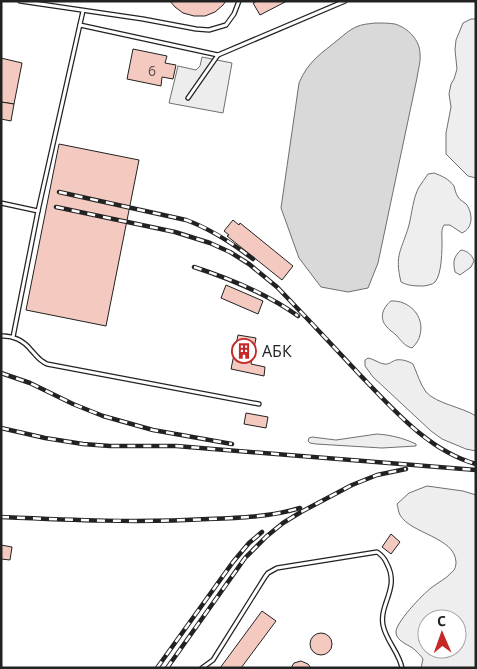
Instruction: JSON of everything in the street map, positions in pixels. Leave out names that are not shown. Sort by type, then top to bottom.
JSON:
[{"type":"lane","points":[[20,1],[209,30],[226,24],[234,14],[240,1]]},
{"type":"lane","points":[[188,98],[218,55],[344,1]]},
{"type":"lane","points":[[13,336],[38,210],[83,10]]},
{"type":"lane","points":[[80,25],[218,55]]},
{"type":"lane","points":[[1,203],[38,210]]},
{"type":"lane","points":[[1,336],[13,336],[47,364],[259,404]]},
{"type":"lane","points":[[202,668],[213,660],[265,577],[272,570],[377,552],[382,555],[390,568],[392,584],[382,616],[383,625],[402,668]]},
{"type":"shaded area","points":[[476,19],[476,178],[468,176],[446,154],[446,133],[451,107],[449,94],[457,69],[456,40],[463,23]]},
{"type":"shaded area","points":[[375,23],[395,24],[409,32],[418,44],[420,60],[378,263],[368,288],[348,292],[321,287],[299,258],[281,208],[299,83],[303,75],[316,58],[353,28]]},
{"type":"shaded area","points":[[202,57],[232,63],[223,113],[169,103],[178,66],[196,70],[200,66]]},
{"type":"shaded area","points":[[434,173],[450,181],[454,186],[459,198],[469,209],[471,221],[466,231],[462,233],[450,225],[444,225],[442,229],[441,262],[435,282],[424,286],[409,285],[401,282],[398,265],[400,252],[417,191],[428,174]]},
{"type":"shaded area","points":[[461,250],[466,251],[474,261],[471,267],[460,275],[455,272],[454,263],[456,255]]},
{"type":"shaded area","points":[[391,301],[404,303],[414,310],[418,316],[421,328],[420,335],[412,348],[405,344],[384,323],[382,316],[386,306]]},
{"type":"shaded area","points":[[368,358],[384,364],[395,360],[405,360],[413,364],[426,392],[436,400],[476,416],[476,451],[442,439],[431,431],[373,377],[365,366],[365,360]]},
{"type":"shaded area","points":[[377,434],[402,438],[416,444],[416,446],[382,448],[316,444],[308,441],[312,437],[336,440]]},
{"type":"shaded area","points":[[427,486],[463,491],[476,495],[476,668],[421,668],[423,659],[467,659],[467,609],[417,609],[417,652],[397,636],[399,623],[410,609],[427,591],[453,571],[456,563],[454,554],[441,541],[413,527],[400,515],[397,504],[409,493]]},
{"type":"building","points":[[170,1],[226,1],[215,12],[205,16],[194,16],[183,13]]},
{"type":"building","points":[[257,1],[287,1],[260,15],[253,3]]},
{"type":"building","points":[[133,49],[167,56],[165,63],[176,65],[173,79],[162,77],[161,86],[127,79]]},
{"type":"building","points":[[1,58],[22,63],[14,104],[1,102]]},
{"type":"building","points":[[1,102],[14,104],[11,121],[1,119]]},
{"type":"building","points":[[59,144],[139,160],[106,326],[26,310]]},
{"type":"building","points":[[233,220],[239,225],[240,223],[293,266],[282,280],[227,236],[229,235],[224,231]]},
{"type":"building","points":[[226,285],[263,301],[258,314],[221,298]]},
{"type":"building","name":"АБК","points":[[238,335],[256,338],[251,364],[265,367],[264,376],[231,369]]},
{"type":"building","points":[[246,413],[268,417],[266,428],[244,424]]},
{"type":"building","points":[[391,534],[400,542],[391,554],[382,547]]},
{"type":"building","points":[[1,545],[12,547],[10,560],[1,559]]},
{"type":"building","points":[[262,611],[276,621],[241,668],[220,668]]},
{"type":"building","points":[[321,633],[329,636],[332,644],[329,652],[321,655],[313,652],[310,644],[313,636]]},
{"type":"building","points":[[301,661],[308,664],[311,668],[291,668],[294,663]]},
{"type":"railway","points":[[59,192],[186,220],[221,237],[253,259]]},
{"type":"railway","points":[[56,207],[175,232],[210,243],[230,252],[249,264],[277,287],[413,428],[443,450],[476,464]]},
{"type":"railway","points":[[194,267],[248,288],[298,316]]},
{"type":"railway","points":[[1,373],[30,383],[103,416],[153,430],[232,444]]},
{"type":"railway","points":[[1,428],[83,444],[176,446],[476,470]]},
{"type":"railway","points":[[167,668],[245,558],[267,536],[301,512],[352,485],[377,475],[406,469]]},
{"type":"railway","points":[[1,517],[156,521],[254,516],[300,508]]},
{"type":"railway","points":[[157,668],[233,562],[249,543],[262,532]]},
{"type":"place","name":"АБК","points":[[244,351]]}]
